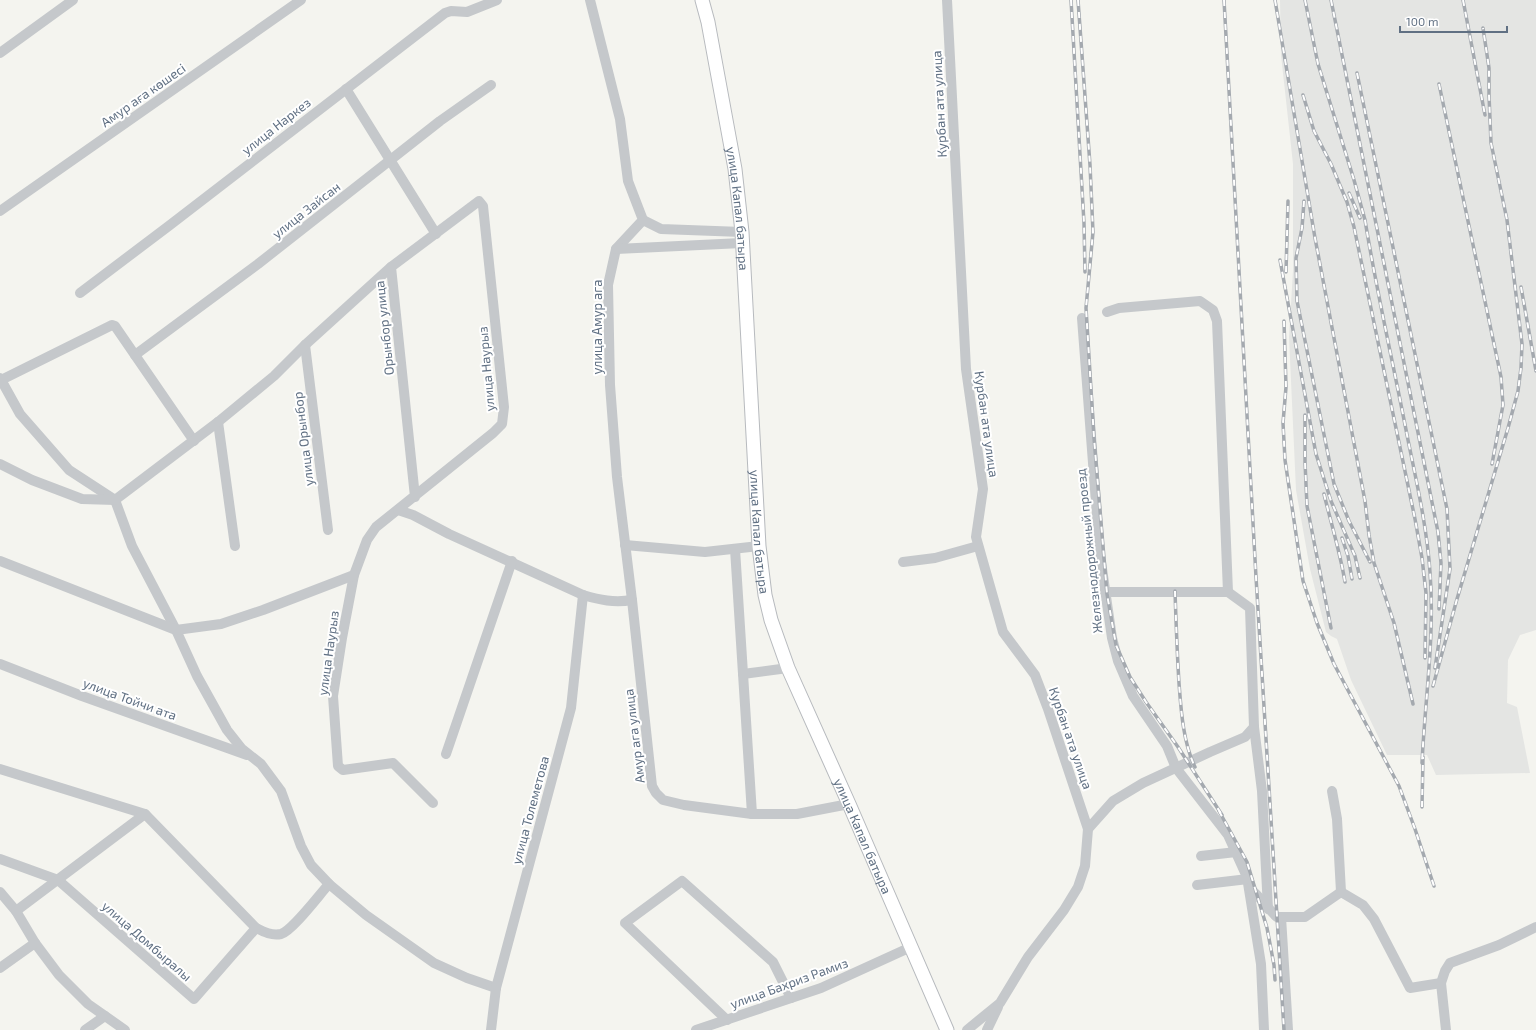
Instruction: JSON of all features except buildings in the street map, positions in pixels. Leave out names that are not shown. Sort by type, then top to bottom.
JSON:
[{"type":"main road","name":"улица Капал батыра","points":[[702,0],[708,22],[735,170],[742,237],[759,546],[769,614],[788,668],[947,1030]]},
{"type":"street","points":[[0,52],[73,0]]},
{"type":"street","name":"Амур аға көшесі","points":[[0,211],[301,0]]},
{"type":"street","name":"улица Наркез","points":[[80,293],[445,13],[451,11],[467,12],[497,0]]},
{"type":"street","points":[[590,0],[620,119],[628,181],[643,220],[661,229],[742,237]]},
{"type":"street","name":"Курбан ата улица","points":[[947,0],[966,369],[983,489],[976,536],[1003,632],[1035,675],[1048,709],[1088,829]]},
{"type":"street","name":"улица Зайсан","points":[[135,355],[258,264],[440,121],[491,85]]},
{"type":"street","points":[[346,89],[436,234]]},
{"type":"street","name":"Орынбор улица","points":[[415,497],[391,267],[477,202],[481,202]]},
{"type":"street","name":"улица Наурыз","points":[[433,803],[393,763],[343,770],[338,766],[333,696],[354,575],[358,569],[367,540],[376,527],[415,497],[502,424],[504,407],[483,206],[481,202]]},
{"type":"street","points":[[616,249],[643,220]]},
{"type":"street","points":[[616,249],[742,237]]},
{"type":"street","name":"улица Амур ага","points":[[616,249],[608,285],[610,385],[617,477],[632,600]]},
{"type":"street","points":[[0,464],[32,480],[82,499],[115,500],[194,441],[274,376],[305,345],[391,267]]},
{"type":"street","points":[[1106,312],[1119,308],[1200,301],[1213,310],[1217,321],[1228,592]]},
{"type":"street","name":"Железнодорожный проезд","points":[[1082,318],[1100,555],[1112,638],[1118,661],[1133,696],[1167,746],[1176,768],[1228,835],[1236,852],[1248,883],[1261,964],[1264,1030]]},
{"type":"street","points":[[194,441],[115,326],[109,326],[0,379],[20,414],[69,470],[115,500],[132,546],[176,630],[197,676],[227,730],[242,749],[261,764],[281,791],[311,865],[329,884],[366,915],[434,963],[467,978],[496,988]]},
{"type":"street","name":"улица Орынбор","points":[[305,345],[328,530]]},
{"type":"street","points":[[218,422],[236,546]]},
{"type":"street","points":[[398,510],[413,515],[449,534],[512,561],[583,595],[606,602],[632,600]]},
{"type":"street","points":[[625,545],[705,552],[759,546]]},
{"type":"street","points":[[904,562],[935,558],[978,546]]},
{"type":"street","points":[[735,549],[752,814]]},
{"type":"street","points":[[0,561],[176,630],[221,624],[263,610],[354,575]]},
{"type":"street","points":[[446,754],[512,561]]},
{"type":"street","points":[[1105,592],[1228,592],[1250,608],[1254,727],[1262,791],[1268,909]]},
{"type":"street","name":"улица Толеметова","points":[[491,1030],[496,988],[571,708],[583,595]]},
{"type":"street","name":"Амур ага улица","points":[[632,600],[652,786],[656,794],[663,800],[684,805],[752,814],[797,814],[849,804]]},
{"type":"street","name":"улица Тойчи ата","points":[[0,664],[82,696],[252,757]]},
{"type":"street","points":[[743,674],[788,668]]},
{"type":"street","points":[[987,1030],[1000,1003],[1028,957],[1064,910],[1078,887],[1085,866],[1088,829],[1113,801],[1143,783],[1245,737],[1254,727]]},
{"type":"street","points":[[0,769],[145,814],[256,928],[269,934],[280,934],[290,927],[329,884]]},
{"type":"street","points":[[1332,791],[1337,819],[1341,892]]},
{"type":"street","points":[[16,911],[145,814]]},
{"type":"street","points":[[1201,856],[1236,852]]},
{"type":"street","name":"улица Домбыралы","points":[[0,859],[58,880],[194,999],[256,928]]},
{"type":"street","points":[[727,1020],[625,923],[682,881],[773,962],[792,998]]},
{"type":"street","points":[[1197,885],[1248,883],[1258,894],[1268,909],[1277,917],[1305,917],[1341,892]]},
{"type":"street","points":[[0,892],[16,911],[35,944],[59,975],[88,1004],[125,1030]]},
{"type":"street","points":[[1341,892],[1363,905],[1374,919],[1410,988],[1441,983]]},
{"type":"street","points":[[1281,917],[1288,1030]]},
{"type":"street","points":[[1446,1030],[1441,983],[1445,971],[1450,963],[1499,945],[1536,927]]},
{"type":"street","points":[[0,968],[35,944]]},
{"type":"street","name":"улица Бахриз Рамиз","points":[[696,1030],[821,988],[911,947]]},
{"type":"street","points":[[967,1030],[1000,1003]]},
{"type":"street","points":[[85,1030],[105,1016]]},
{"type":"shaded area","points":[[1280,0],[1536,0],[1536,630],[1520,635],[1508,660],[1507,703],[1517,707],[1530,773],[1436,775],[1427,755],[1387,755],[1351,680],[1337,639],[1326,632],[1310,569],[1296,490],[1289,337],[1293,271],[1293,164],[1281,55]]},
{"type":"railway","points":[[1071,0],[1084,223],[1085,272]]},
{"type":"railway","points":[[1078,0],[1090,165],[1093,232],[1086,308],[1094,438],[1107,594],[1116,645],[1130,677],[1222,815]]},
{"type":"railway","points":[[1224,0],[1256,577],[1284,1030]]},
{"type":"railway","points":[[1275,0],[1315,238],[1365,501],[1374,563],[1394,623],[1413,704]]},
{"type":"railway","points":[[1305,0],[1318,64],[1365,220],[1424,522],[1429,556],[1431,620],[1422,763]]},
{"type":"railway","points":[[1331,0],[1438,532],[1441,563],[1439,609]]},
{"type":"railway","points":[[1463,0],[1485,115]]},
{"type":"railway","points":[[1433,686],[1457,599],[1508,428],[1518,391],[1521,368],[1522,344],[1507,220],[1491,143],[1489,68],[1483,28]]},
{"type":"railway","points":[[1357,73],[1447,509],[1450,569],[1435,668]]},
{"type":"railway","points":[[1439,84],[1501,377],[1503,405],[1492,464]]},
{"type":"railway","points":[[1303,95],[1314,131],[1331,164],[1347,202],[1354,227],[1422,558],[1426,593],[1425,658]]},
{"type":"railway","points":[[1349,193],[1360,218]]},
{"type":"railway","points":[[1286,272],[1288,201]]},
{"type":"railway","points":[[1304,201],[1302,228],[1296,258],[1297,301],[1334,484],[1349,521],[1370,562]]},
{"type":"railway","points":[[1280,260],[1316,454],[1331,501],[1355,556],[1360,578]]},
{"type":"railway","points":[[1521,287],[1536,371]]},
{"type":"railway","points":[[1284,321],[1286,387],[1283,423],[1285,460],[1303,581],[1317,623],[1334,664],[1399,786],[1434,886]]},
{"type":"railway","points":[[1305,415],[1307,506],[1331,628]]},
{"type":"railway","points":[[1324,494],[1345,582]]},
{"type":"railway","points":[[1342,538],[1348,556],[1352,579]]},
{"type":"railway","points":[[1175,591],[1178,671],[1182,715],[1185,737],[1195,767]]},
{"type":"railway","points":[[1422,807],[1423,757]]},
{"type":"railway","points":[[1219,811],[1247,862],[1267,928],[1274,965],[1275,980]]}]
